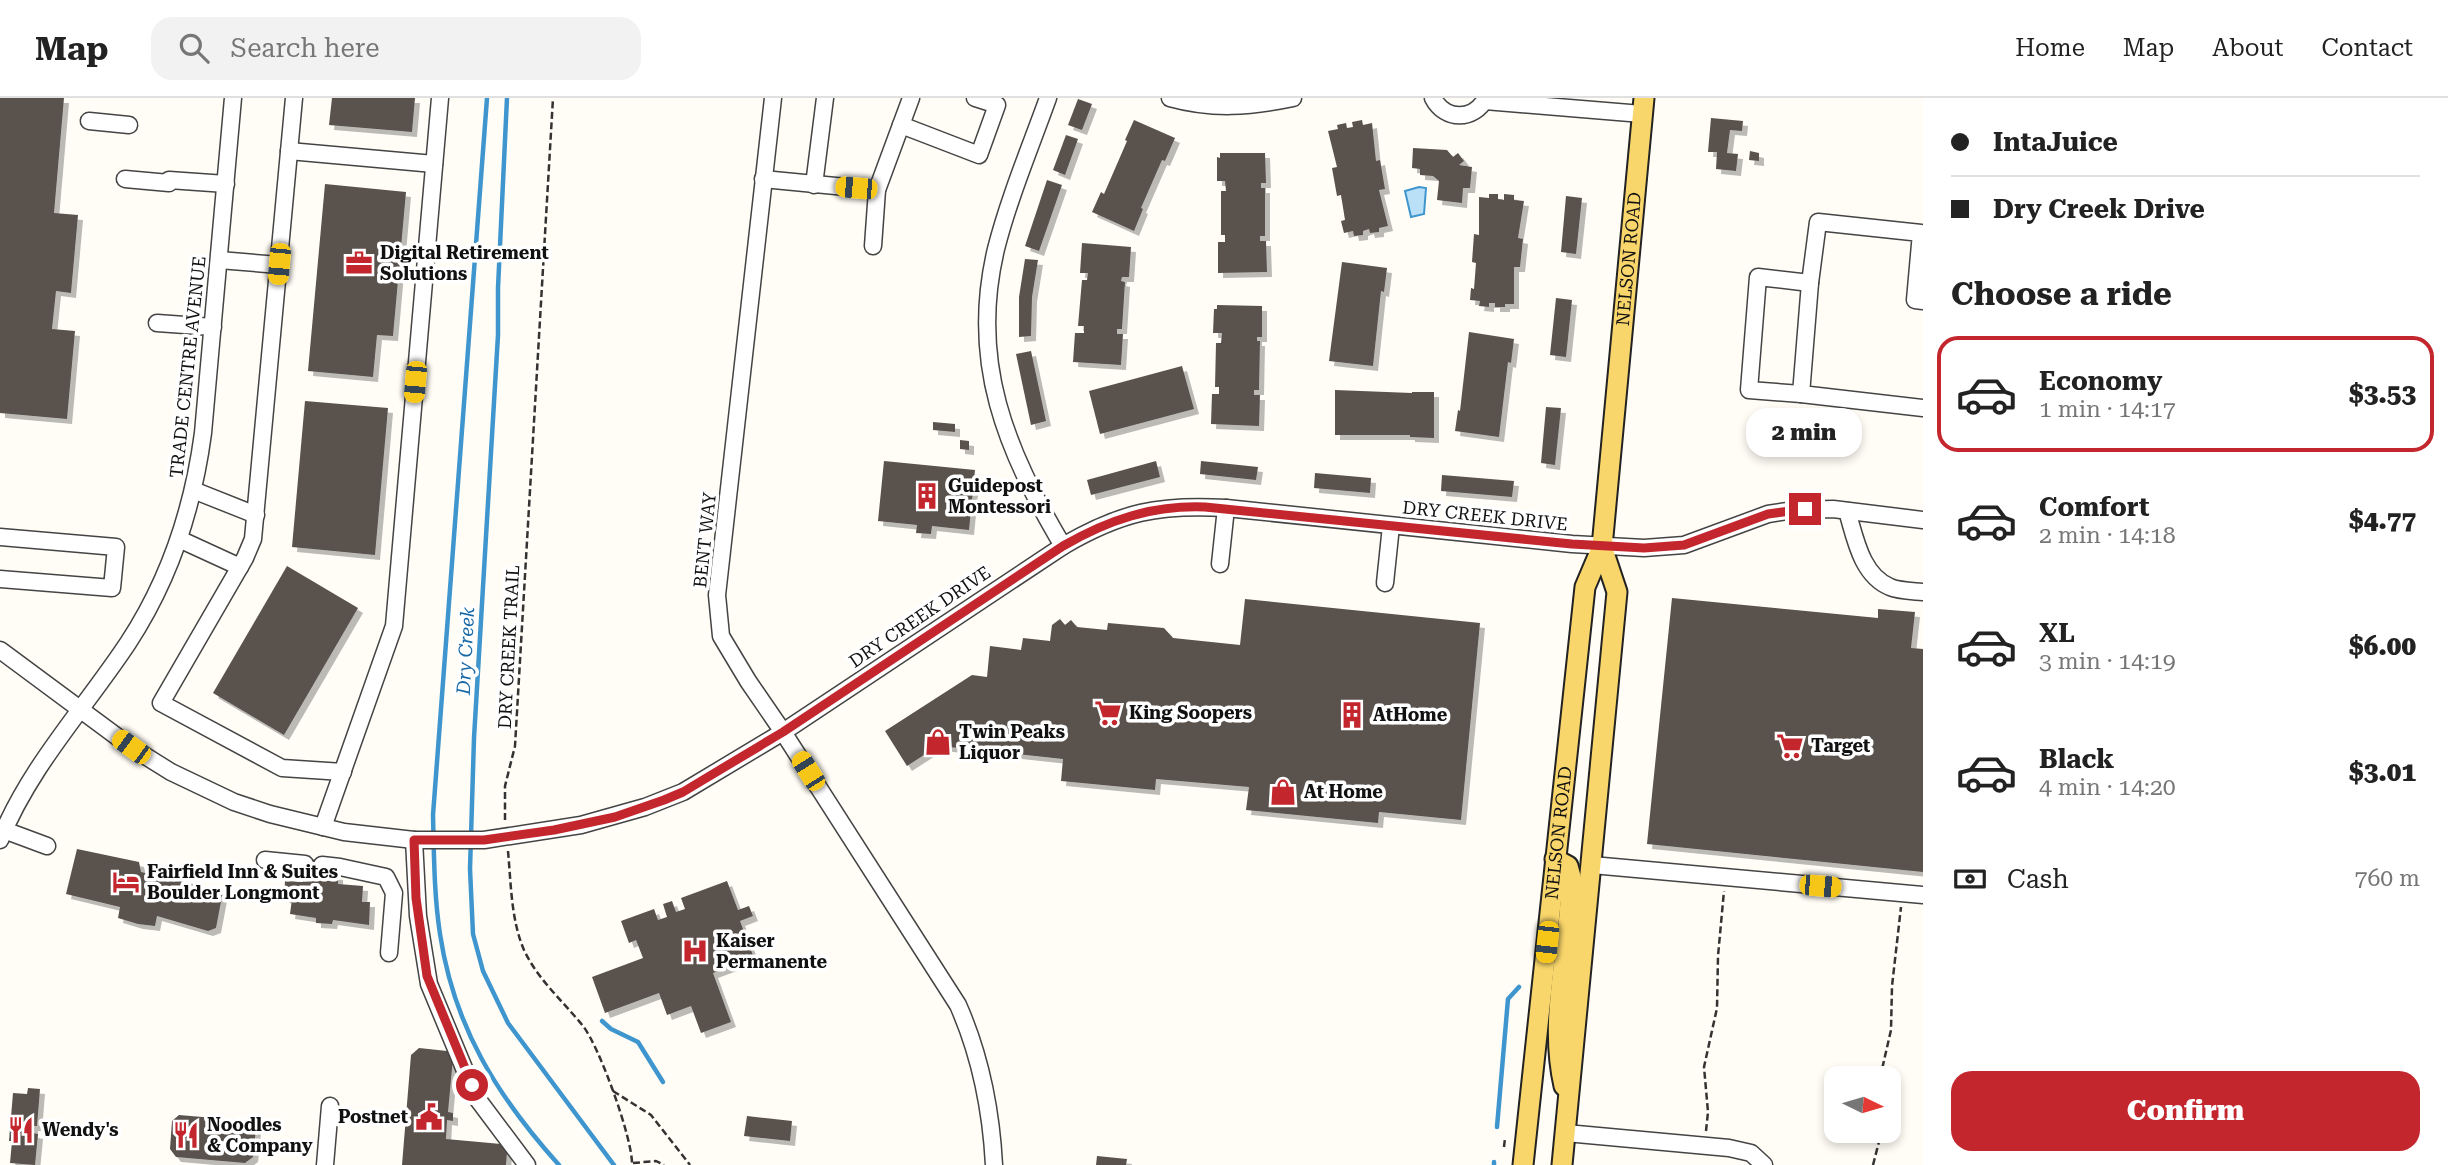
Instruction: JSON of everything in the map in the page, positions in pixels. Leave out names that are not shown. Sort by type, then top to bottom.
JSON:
[{"type":"main road","name":"NELSON ROAD","points":[[1524,1165],[1585,587],[1602,547],[1643,106]]},
{"type":"main road","name":"NELSON ROAD","points":[[1562,1165],[1617,592],[1602,547]]},
{"type":"main road","points":[[1555,859],[1569,866],[1571,877],[1557,1034],[1559,1067],[1568,1104]]},
{"type":"street","name":"TRADE CENTRE AVENUE","points":[[2,835],[29,781],[145,616],[179,539],[193,490],[203,433],[233,98]]},
{"type":"street","points":[[294,98],[252,544],[161,704],[282,768],[343,772]]},
{"type":"street","points":[[323,827],[394,626],[440,98]]},
{"type":"street","name":"BENT WAY","points":[[773,98],[717,595],[721,636],[958,1006],[983,1072],[994,1165]]},
{"type":"street","points":[[814,185],[825,98]]},
{"type":"street","points":[[873,246],[877,190],[911,98]]},
{"type":"street","points":[[901,125],[979,155],[997,105],[975,98]]},
{"type":"street","points":[[1048,98],[997,247],[988,291],[987,335],[990,373],[1005,432],[1034,497],[1063,546]]},
{"type":"street","points":[[1170,98],[1221,107],[1251,106],[1293,98]]},
{"type":"street","points":[[1433,98],[1442,110],[1460,116],[1474,112],[1486,99],[1643,106]]},
{"type":"street","points":[[89,121],[129,125]]},
{"type":"street","points":[[289,151],[434,164]]},
{"type":"street","points":[[125,179],[226,184]]},
{"type":"street","points":[[763,179],[877,190]]},
{"type":"street","points":[[1801,394],[1818,222],[1921,233],[1915,300],[1923,301]]},
{"type":"street","points":[[219,260],[279,264]]},
{"type":"street","points":[[1810,283],[1758,277],[1749,390],[1923,408]]},
{"type":"street","points":[[157,323],[213,327]]},
{"type":"street","points":[[193,490],[256,515]]},
{"type":"street","name":"DRY CREEK DRIVE","points":[[0,650],[131,747],[171,772],[234,802],[270,814],[351,833],[414,840],[484,840],[581,825],[683,792],[783,732],[1063,546],[1111,522],[1140,512],[1177,507],[1226,508],[1602,547],[1674,547],[1780,512],[1820,508],[1923,520]]},
{"type":"street","points":[[1220,564],[1226,508]]},
{"type":"street","points":[[1847,511],[1863,560],[1877,579],[1891,588],[1923,592]]},
{"type":"street","points":[[1385,583],[1391,526]]},
{"type":"street","points":[[0,537],[116,547],[112,588],[0,579]]},
{"type":"street","points":[[179,539],[240,567]]},
{"type":"street","points":[[2,835],[47,846]]},
{"type":"street","points":[[414,840],[418,916],[425,968],[431,990],[476,1097],[527,1165]]},
{"type":"street","points":[[265,860],[304,864]]},
{"type":"street","points":[[322,865],[386,877],[394,893],[389,953]]},
{"type":"street","points":[[1592,865],[1923,895]]},
{"type":"street","points":[[325,1165],[330,1106]]},
{"type":"street","points":[[1566,1133],[1745,1151],[1764,1165]]},
{"type":"path","name":"DRY CREEK TRAIL","points":[[553,98],[515,746],[504,789],[506,836],[516,919],[524,950],[539,976],[590,1036],[631,1147],[632,1164]]},
{"type":"path","points":[[1705,1145],[1708,1112],[1704,1068],[1717,1008],[1718,956],[1725,877]]},
{"type":"path","points":[[1883,1066],[1891,1030],[1892,986],[1902,893]]},
{"type":"path","points":[[612,1091],[651,1115],[690,1165]]},
{"type":"path","points":[[1504,1147],[1505,1138]]},
{"type":"path","points":[[1873,1165],[1879,1143]]},
{"type":"path","points":[[632,1164],[656,1161],[664,1165]]},
{"type":"water","points":[[1426,188],[1424,214],[1411,217],[1405,191]]},
{"type":"building","points":[[0,98],[64,98],[54,213],[78,215],[71,293],[56,291],[52,329],[75,331],[67,419],[0,413]]},
{"type":"building","points":[[332,98],[415,98],[412,132],[329,125]]},
{"type":"building","points":[[1078,99],[1092,104],[1082,130],[1068,125]]},
{"type":"building","points":[[1711,118],[1743,121],[1742,131],[1730,130],[1727,153],[1738,154],[1736,171],[1716,169],[1717,152],[1708,152]]},
{"type":"building","points":[[1134,120],[1175,138],[1165,161],[1162,160],[1134,231],[1092,212],[1101,192],[1104,194]]},
{"type":"building","points":[[1362,120],[1363,125],[1372,123],[1376,161],[1380,160],[1385,189],[1379,190],[1388,226],[1379,228],[1379,232],[1370,233],[1369,229],[1363,231],[1363,235],[1354,236],[1353,231],[1344,233],[1341,221],[1345,220],[1341,195],[1337,196],[1332,168],[1337,167],[1328,131],[1338,129],[1337,125],[1346,123],[1347,128],[1353,127],[1352,122]]},
{"type":"building","points":[[1066,135],[1078,139],[1065,175],[1053,170]]},
{"type":"building","points":[[1413,148],[1447,150],[1453,157],[1458,153],[1464,161],[1459,165],[1472,167],[1470,188],[1463,188],[1462,203],[1437,200],[1439,181],[1433,176],[1420,175],[1420,169],[1412,168]]},
{"type":"building","points":[[1750,151],[1759,153],[1759,161],[1749,160]]},
{"type":"building","points":[[1220,153],[1265,153],[1266,183],[1261,183],[1261,188],[1265,188],[1265,236],[1260,236],[1260,241],[1266,241],[1267,272],[1218,273],[1218,242],[1225,242],[1225,235],[1221,235],[1221,191],[1226,191],[1225,181],[1217,181],[1217,157],[1220,158]]},
{"type":"building","points":[[1047,180],[1062,185],[1039,251],[1025,246]]},
{"type":"building","name":"Digital Retirement Solutions","points":[[325,184],[406,192],[393,336],[377,335],[373,377],[308,371]]},
{"type":"building","points":[[1489,194],[1498,194],[1498,199],[1504,200],[1504,194],[1514,195],[1514,200],[1524,201],[1518,238],[1523,239],[1520,267],[1514,267],[1514,304],[1505,304],[1505,307],[1495,307],[1495,303],[1489,303],[1489,307],[1479,306],[1480,301],[1470,300],[1471,288],[1474,289],[1476,263],[1472,262],[1474,234],[1479,235],[1479,197],[1489,198]]},
{"type":"building","points":[[1566,196],[1582,198],[1576,254],[1561,252]]},
{"type":"building","points":[[1082,243],[1131,247],[1129,277],[1122,277],[1121,281],[1125,282],[1122,329],[1117,329],[1117,334],[1123,334],[1121,365],[1073,362],[1075,333],[1084,333],[1084,326],[1078,326],[1082,280],[1087,280],[1088,273],[1080,273]]},
{"type":"building","points":[[1025,259],[1038,260],[1032,297],[1031,336],[1019,337],[1019,297]]},
{"type":"building","points":[[1342,262],[1387,268],[1384,292],[1381,291],[1373,366],[1329,361]]},
{"type":"building","points":[[1556,298],[1572,300],[1566,357],[1550,355]]},
{"type":"building","points":[[1217,305],[1262,306],[1262,337],[1257,337],[1257,341],[1260,341],[1259,390],[1254,390],[1254,395],[1260,395],[1259,426],[1211,424],[1212,394],[1219,394],[1219,387],[1215,387],[1216,343],[1221,343],[1222,333],[1213,333],[1214,309],[1217,309]]},
{"type":"building","points":[[1469,332],[1514,339],[1511,363],[1508,362],[1499,437],[1455,431],[1458,410],[1460,411]]},
{"type":"building","points":[[1031,351],[1046,421],[1031,425],[1016,354]]},
{"type":"building","points":[[1182,366],[1194,409],[1100,434],[1089,391]]},
{"type":"building","points":[[1335,390],[1434,392],[1434,438],[1410,435],[1335,435]]},
{"type":"building","points":[[305,401],[388,408],[375,555],[292,547]]},
{"type":"building","points":[[1546,407],[1561,408],[1555,465],[1541,463]]},
{"type":"building","points":[[933,422],[955,424],[955,432],[933,430]]},
{"type":"building","points":[[960,440],[969,441],[969,450],[960,449]]},
{"type":"building","name":"Guidepost Montessori","points":[[884,461],[975,470],[969,530],[932,526],[931,534],[916,533],[917,525],[878,521]]},
{"type":"building","points":[[1156,461],[1160,477],[1091,495],[1087,480]]},
{"type":"building","points":[[1201,461],[1258,467],[1256,480],[1200,474]]},
{"type":"building","points":[[1315,473],[1371,478],[1370,493],[1314,488]]},
{"type":"building","points":[[1442,475],[1514,481],[1512,497],[1441,491]]},
{"type":"building","points":[[287,566],[358,608],[284,735],[213,693]]},
{"type":"building","name":"Target","points":[[1672,598],[1878,618],[1878,609],[1915,612],[1911,648],[1923,649],[1923,872],[1647,844]]},
{"type":"building","points":[[1245,599],[1480,623],[1461,820],[1379,812],[1378,823],[1246,810],[1249,787],[1156,779],[1155,790],[1061,781],[1063,759],[938,746],[907,766],[885,731],[972,675],[987,677],[990,646],[1021,650],[1023,638],[1050,641],[1052,625],[1060,619],[1065,625],[1071,620],[1077,627],[1107,630],[1108,623],[1164,628],[1173,638],[1240,645]]},
{"type":"building","name":"Fairfield Inn & Suites Boulder Longmont","points":[[77,849],[139,862],[141,872],[223,891],[216,928],[208,931],[157,916],[155,926],[138,924],[118,918],[120,907],[66,894]]},
{"type":"building","points":[[305,859],[323,860],[322,874],[338,875],[338,884],[363,886],[362,902],[370,902],[369,925],[333,920],[332,924],[316,923],[316,918],[290,914],[292,899],[284,898],[285,881],[303,882]]},
{"type":"building","name":"Kaiser Permanente","points":[[727,881],[738,910],[749,906],[753,916],[740,921],[754,958],[713,973],[731,1022],[701,1033],[691,1006],[667,1015],[659,993],[605,1013],[592,977],[643,958],[636,940],[629,943],[621,921],[654,909],[658,920],[667,917],[663,904],[672,901],[676,912],[685,909],[681,898]]},
{"type":"building","points":[[419,1048],[447,1051],[453,1058],[448,1112],[453,1113],[453,1121],[447,1120],[446,1139],[501,1144],[507,1152],[506,1165],[402,1165],[411,1055]]},
{"type":"building","name":"Wendy's","points":[[28,1088],[40,1089],[37,1126],[33,1126],[33,1133],[38,1134],[35,1165],[10,1163],[13,1093],[27,1094]]},
{"type":"building","points":[[179,1115],[249,1121],[256,1129],[253,1157],[245,1163],[176,1157],[170,1149],[172,1121]]},
{"type":"building","points":[[747,1116],[792,1121],[790,1141],[744,1136]]},
{"type":"building","points":[[1097,1156],[1127,1159],[1126,1165],[1096,1165]]},
{"type":"waterway","points":[[487,98],[433,815],[435,890],[447,968],[467,1030],[516,1113],[559,1165]]},
{"type":"waterway","name":"Dry Creek","points":[[507,98],[498,335],[474,738],[470,869],[473,934],[483,971],[508,1023],[614,1165]]},
{"type":"waterway","points":[[1497,1127],[1508,999],[1519,987]]},
{"type":"waterway","points":[[602,1021],[611,1029],[638,1042],[663,1082]]},
{"type":"place","name":"Digital Retirement Solutions","points":[[359,263]]},
{"type":"place","name":"Guidepost Montessori","points":[[927,496]]},
{"type":"place","name":"King Soopers","points":[[1108,713]]},
{"type":"place","name":"AtHome","points":[[1352,715]]},
{"type":"place","name":"Twin Peaks Liquor","points":[[938,742]]},
{"type":"place","name":"Target","points":[[1790,746]]},
{"type":"place","name":"At Home","points":[[1283,792]]},
{"type":"place","name":"Fairfield Inn & Suites Boulder Longmont","points":[[126,882]]},
{"type":"place","name":"Kaiser Permanente","points":[[695,951]]},
{"type":"place","name":"Postnet","points":[[429,1117]]},
{"type":"place","name":"Wendy's","points":[[21,1130]]},
{"type":"place","name":"Noodles & Company","points":[[186,1135]]},
{"type":"route","points":[[472,1085],[427,976],[416,898],[414,840],[484,840],[554,830],[615,817],[683,792],[783,732],[1063,546],[1111,522],[1147,510],[1188,506],[1602,547],[1644,548],[1684,545],[1768,514],[1805,509]]}]
